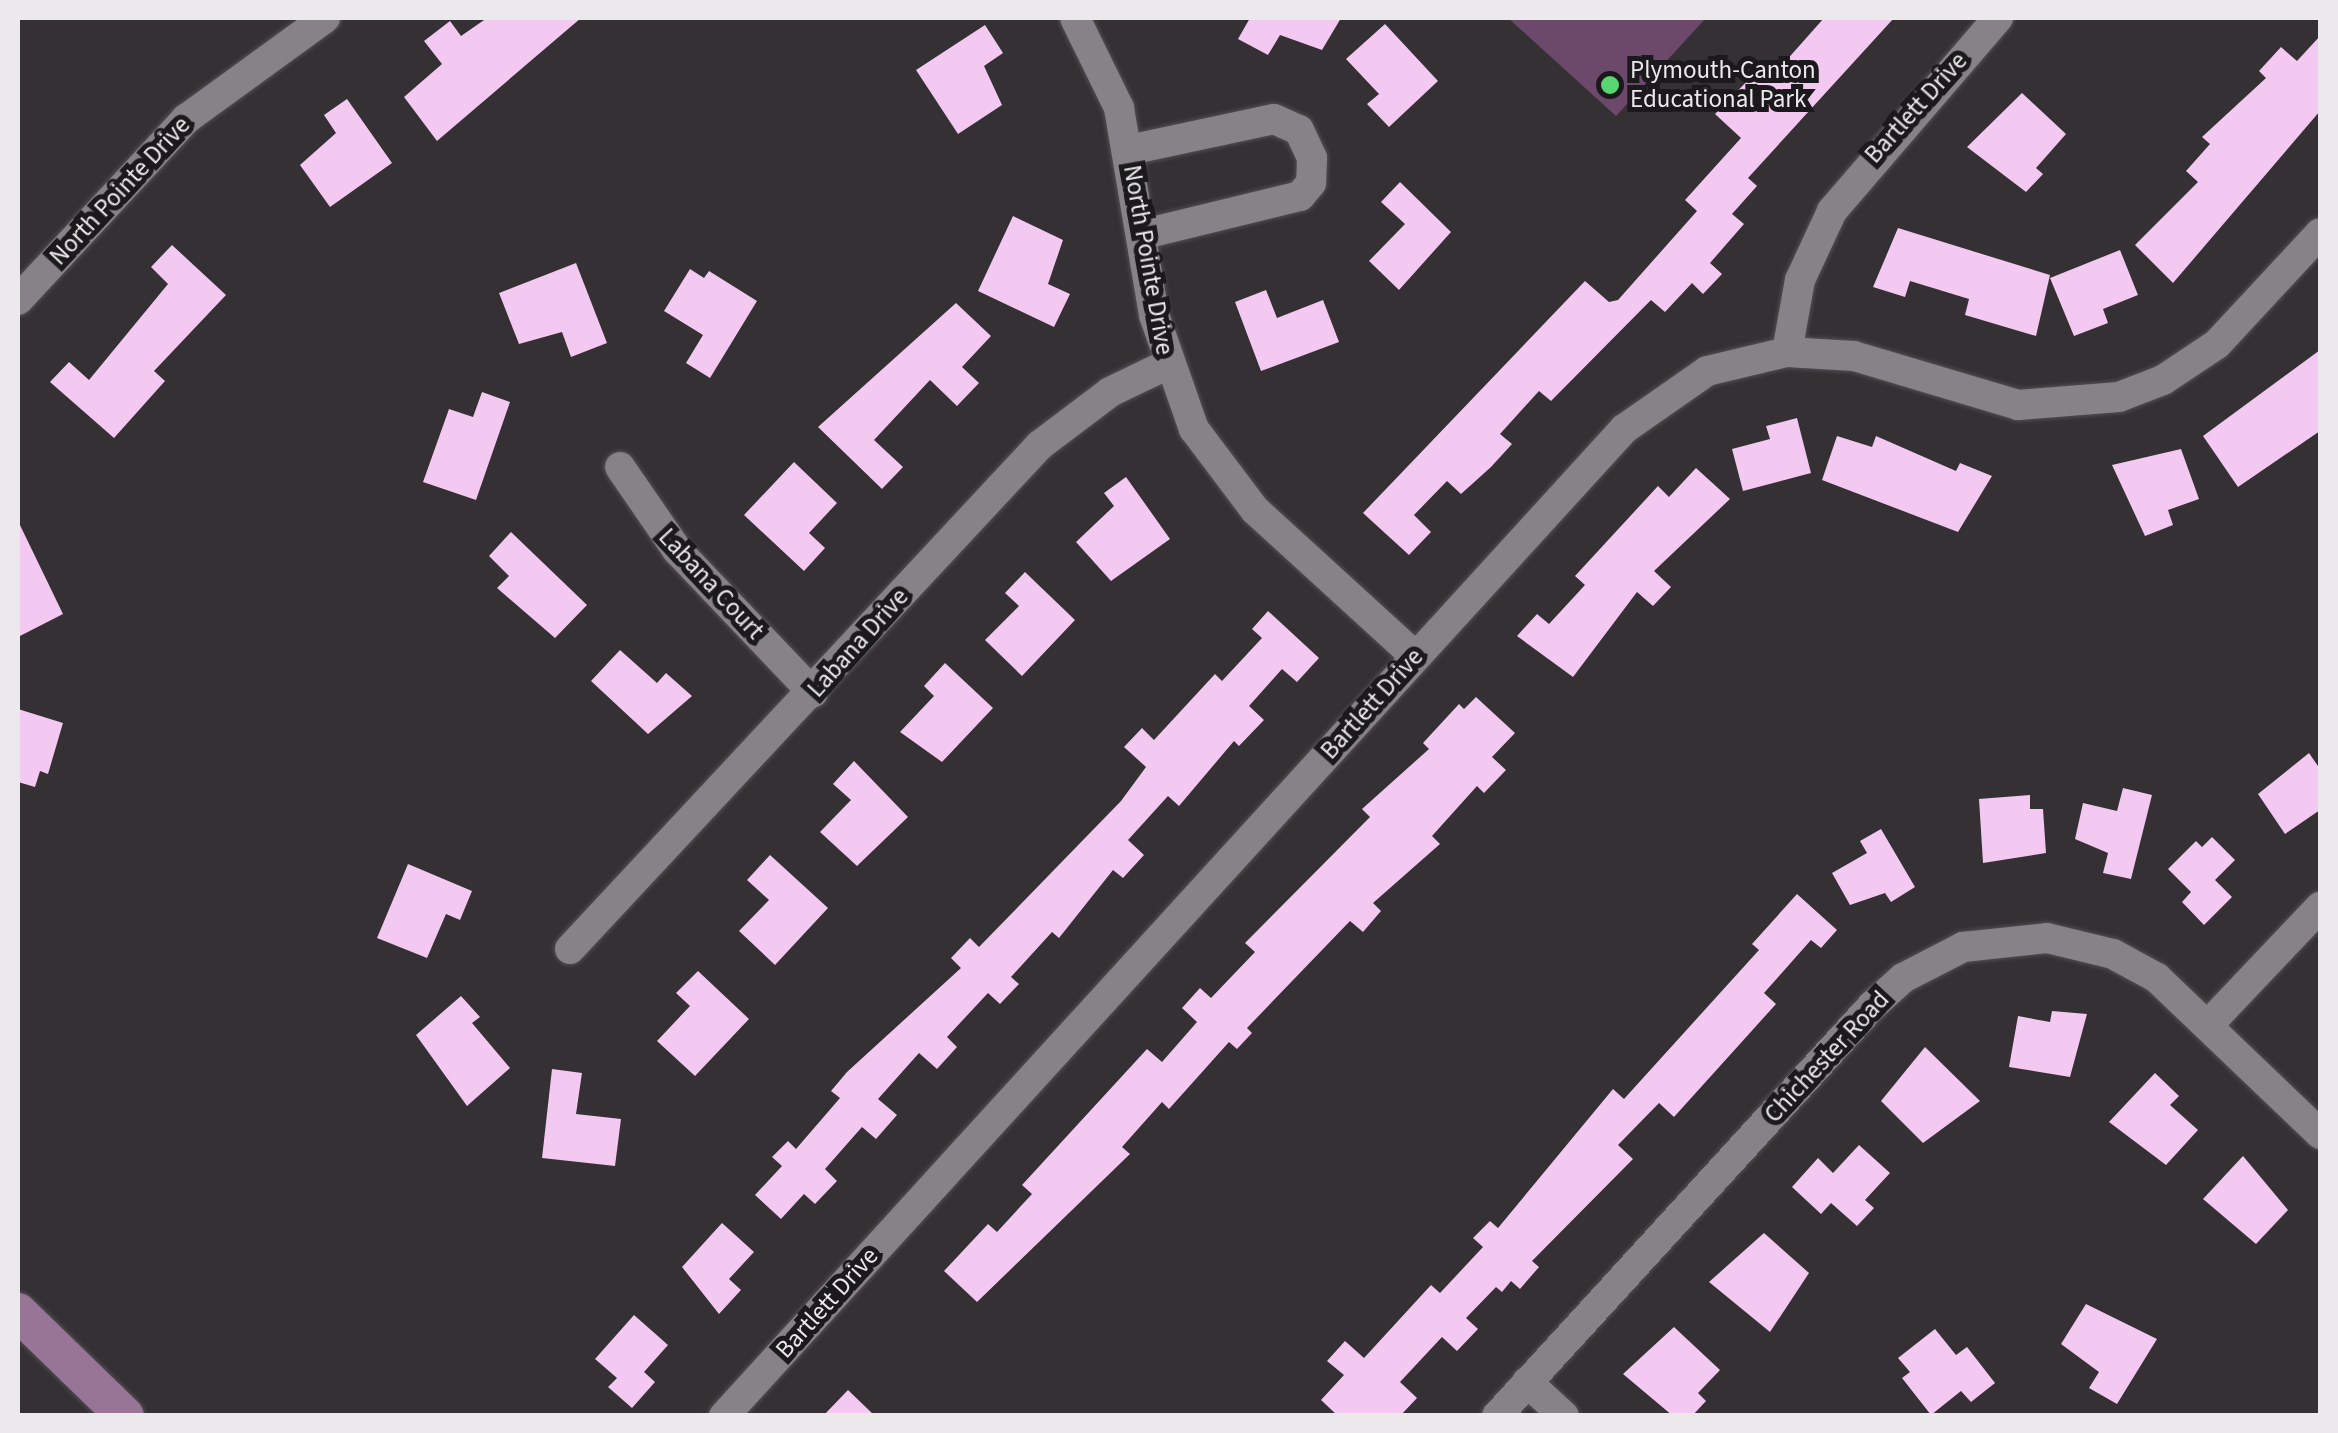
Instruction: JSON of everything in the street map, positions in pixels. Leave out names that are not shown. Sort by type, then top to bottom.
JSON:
[{"type":"main road","points":[[18,1312],[124,1416]]},
{"type":"street","name":"North Pointe Drive","points":[[18,300],[186,119],[324,18]]},
{"type":"street","name":"North Pointe Drive","points":[[1075,18],[1110,85],[1129,150],[1166,365],[1194,429],[1234,488],[1415,656]]},
{"type":"street","name":"Bartlett Drive","points":[[724,1416],[1644,410],[1706,372],[1787,352],[1800,280],[1832,210],[1998,18]]},
{"type":"street","points":[[1129,150],[1274,119],[1299,130],[1312,158],[1311,183],[1300,196],[1144,234]]},
{"type":"street","points":[[1787,352],[1854,356],[2018,405],[2120,397],[2163,380],[2217,344],[2320,233]]},
{"type":"street","name":"Labana Drive","points":[[570,949],[1040,446],[1110,392],[1166,365]]},
{"type":"street","name":"Labana Court","points":[[620,467],[677,550],[812,693]]},
{"type":"street","points":[[2208,1026],[2320,906]]},
{"type":"street","name":"Chichester Road","points":[[1497,1416],[1872,1006],[1931,960],[2005,938],[2080,943],[2157,978],[2320,1134]]},
{"type":"street","points":[[1527,1382],[1564,1416]]},
{"type":"shaded area","points":[[1508,18],[1706,18],[1616,116]]},
{"type":"building","points":[[487,18],[581,18],[437,141],[404,97],[442,64],[424,41],[450,21],[461,36]]},
{"type":"building","points":[[1250,18],[1341,18],[1322,50],[1280,35],[1268,55],[1238,39]]},
{"type":"building","points":[[1824,18],[1894,18],[1748,178],[1757,186],[1732,214],[1744,224],[1710,263],[1722,274],[1703,294],[1692,283],[1665,312],[1651,300],[1551,401],[1539,391],[1500,434],[1512,444],[1491,467],[1461,494],[1447,481],[1414,515],[1431,532],[1409,555],[1363,513],[1585,281],[1609,302],[1618,300],[1697,211],[1685,200],[1741,138],[1715,114],[1756,72],[1767,82]]},
{"type":"building","points":[[1385,24],[1438,81],[1389,127],[1367,104],[1379,94],[1346,59]]},
{"type":"building","points":[[985,25],[1003,53],[984,66],[1002,105],[958,134],[916,70]]},
{"type":"building","points":[[2320,36],[2320,111],[2173,283],[2135,245],[2198,182],[2186,171],[2210,144],[2202,137],[2266,78],[2259,71],[2281,47],[2297,61]]},
{"type":"building","points":[[2022,93],[2066,134],[2036,168],[2043,174],[2026,192],[1967,147]]},
{"type":"building","points":[[347,99],[392,163],[330,207],[300,165],[336,133],[324,115]]},
{"type":"building","points":[[1400,182],[1451,232],[1399,290],[1369,261],[1405,224],[1381,202]]},
{"type":"building","points":[[1013,216],[1063,240],[1048,284],[1070,294],[1054,327],[978,291]]},
{"type":"building","points":[[1898,228],[2050,275],[2036,336],[1965,315],[1969,299],[1910,281],[1905,297],[1873,287]]},
{"type":"building","points":[[172,245],[226,295],[154,371],[165,381],[114,438],[50,382],[69,362],[89,380],[168,284],[151,267]]},
{"type":"building","points":[[2120,250],[2138,295],[2103,309],[2108,323],[2074,336],[2050,278]]},
{"type":"building","points":[[576,263],[607,343],[571,357],[562,332],[519,344],[499,293]]},
{"type":"building","points":[[690,269],[704,278],[709,271],[757,301],[710,378],[686,363],[703,335],[664,311]]},
{"type":"building","points":[[1266,290],[1277,318],[1323,300],[1339,342],[1261,371],[1235,302]]},
{"type":"building","points":[[956,303],[991,336],[962,367],[979,383],[957,406],[930,380],[874,440],[903,467],[882,489],[818,427]]},
{"type":"building","points":[[2320,350],[2320,431],[2238,487],[2203,436]]},
{"type":"building","points":[[482,392],[510,402],[476,500],[423,482],[449,409],[473,417]]},
{"type":"building","points":[[1797,418],[1811,473],[1743,491],[1732,449],[1770,439],[1766,426]]},
{"type":"building","points":[[1837,436],[1872,447],[1876,436],[1956,471],[1960,463],[1992,476],[1958,532],[1822,480]]},
{"type":"building","points":[[2181,449],[2199,499],[2168,510],[2173,525],[2145,536],[2112,465]]},
{"type":"building","points":[[794,462],[837,503],[809,533],[825,548],[804,571],[744,515]]},
{"type":"building","points":[[1696,468],[1730,499],[1654,571],[1671,587],[1653,606],[1637,592],[1573,677],[1517,636],[1537,614],[1549,624],[1585,585],[1575,576],[1658,486],[1669,497]]},
{"type":"building","points":[[1126,477],[1170,539],[1111,581],[1076,542],[1114,506],[1104,493]]},
{"type":"building","points":[[18,521],[63,614],[18,637]]},
{"type":"building","points":[[511,532],[587,605],[555,638],[497,588],[509,576],[489,556]]},
{"type":"building","points":[[1025,572],[1075,620],[1022,676],[985,640],[1019,606],[1005,593]]},
{"type":"building","points":[[1268,611],[1319,658],[1297,682],[1282,669],[1249,706],[1264,720],[1239,746],[1234,741],[1179,806],[1168,796],[1128,840],[1144,855],[1123,878],[1113,870],[1059,938],[1052,932],[1011,977],[1019,984],[1000,1004],[988,993],[947,1037],[957,1047],[937,1069],[919,1053],[878,1099],[897,1115],[876,1139],[862,1127],[825,1169],[837,1181],[815,1204],[804,1194],[781,1219],[755,1195],[782,1166],[772,1157],[788,1141],[796,1149],[840,1098],[831,1091],[847,1072],[961,968],[951,958],[970,938],[979,947],[1121,801],[1146,767],[1124,747],[1142,728],[1154,740],[1215,674],[1222,681],[1262,638],[1252,629]]},
{"type":"building","points":[[620,650],[657,683],[666,673],[692,696],[648,734],[591,681]]},
{"type":"building","points":[[945,663],[993,708],[942,762],[900,732],[934,696],[924,686]]},
{"type":"building","points":[[1476,697],[1515,733],[1492,757],[1506,770],[1484,793],[1477,786],[1432,836],[1440,844],[1373,903],[1381,911],[1363,932],[1350,921],[1247,1028],[1252,1033],[1237,1049],[1229,1042],[1169,1109],[1162,1102],[1122,1147],[1130,1154],[977,1302],[944,1271],[988,1224],[997,1232],[1032,1194],[1022,1185],[1147,1049],[1162,1062],[1197,1022],[1182,1008],[1200,988],[1211,998],[1255,952],[1245,943],[1370,817],[1362,809],[1429,749],[1423,743],[1459,704],[1464,709]]},
{"type":"building","points":[[18,709],[63,723],[48,774],[40,771],[35,787],[18,782]]},
{"type":"building","points":[[2309,753],[2320,769],[2320,810],[2285,834],[2258,794]]},
{"type":"building","points":[[854,761],[908,817],[857,866],[820,832],[851,800],[833,784]]},
{"type":"building","points":[[2123,788],[2152,795],[2131,879],[2103,873],[2108,853],[2075,839],[2083,803],[2117,811]]},
{"type":"building","points":[[2030,795],[2030,809],[2043,809],[2046,853],[1983,863],[1979,799]]},
{"type":"building","points":[[1881,829],[1915,887],[1891,902],[1885,893],[1850,905],[1832,873],[1867,853],[1860,841]]},
{"type":"building","points":[[2212,837],[2235,860],[2215,880],[2232,897],[2204,925],[2182,902],[2191,892],[2168,869],[2196,841],[2202,847]]},
{"type":"building","points":[[770,855],[828,908],[775,965],[739,931],[769,900],[747,880]]},
{"type":"building","points":[[408,864],[472,891],[460,920],[446,914],[427,958],[377,938]]},
{"type":"building","points":[[1797,894],[1837,930],[1821,948],[1811,940],[1764,993],[1776,1004],[1674,1117],[1659,1103],[1618,1145],[1633,1159],[1532,1261],[1539,1267],[1520,1289],[1511,1281],[1502,1292],[1496,1287],[1466,1318],[1478,1329],[1457,1351],[1442,1337],[1400,1382],[1417,1398],[1400,1416],[1338,1416],[1321,1400],[1344,1375],[1327,1361],[1345,1341],[1364,1358],[1431,1285],[1440,1293],[1483,1247],[1473,1238],[1490,1221],[1498,1228],[1613,1089],[1624,1099],[1759,950],[1752,944]]},
{"type":"building","points":[[698,971],[749,1019],[695,1076],[657,1041],[690,1006],[676,993]]},
{"type":"building","points":[[461,996],[480,1017],[472,1023],[510,1068],[467,1106],[416,1035]]},
{"type":"building","points":[[2052,1011],[2087,1014],[2070,1077],[2009,1067],[2018,1016],[2050,1022]]},
{"type":"building","points":[[1925,1047],[1980,1101],[1923,1143],[1881,1101]]},
{"type":"building","points":[[552,1069],[582,1073],[576,1114],[621,1119],[615,1166],[542,1158]]},
{"type":"building","points":[[2155,1073],[2179,1096],[2170,1105],[2198,1130],[2166,1165],[2109,1122]]},
{"type":"building","points":[[1859,1145],[1890,1173],[1865,1200],[1874,1208],[1857,1226],[1831,1203],[1821,1214],[1792,1187],[1818,1158],[1833,1173]]},
{"type":"building","points":[[2243,1156],[2288,1210],[2256,1244],[2203,1199]]},
{"type":"building","points":[[722,1223],[754,1252],[729,1279],[741,1290],[719,1314],[682,1267]]},
{"type":"building","points":[[1764,1233],[1809,1273],[1770,1332],[1709,1282]]},
{"type":"building","points":[[2086,1304],[2157,1339],[2117,1404],[2089,1388],[2099,1372],[2061,1344]]},
{"type":"building","points":[[634,1315],[668,1345],[644,1372],[655,1382],[632,1408],[608,1387],[617,1378],[595,1359]]},
{"type":"building","points":[[1674,1327],[1720,1370],[1698,1393],[1706,1401],[1692,1416],[1673,1416],[1623,1374]]},
{"type":"building","points":[[1935,1329],[1956,1355],[1967,1347],[1995,1383],[1971,1402],[1961,1391],[1931,1415],[1902,1378],[1910,1372],[1898,1358]]},
{"type":"building","points":[[848,1390],[875,1416],[823,1416]]},
{"type":"place","name":"Plymouth-Canton Educational Park","points":[[1610,85]]}]
